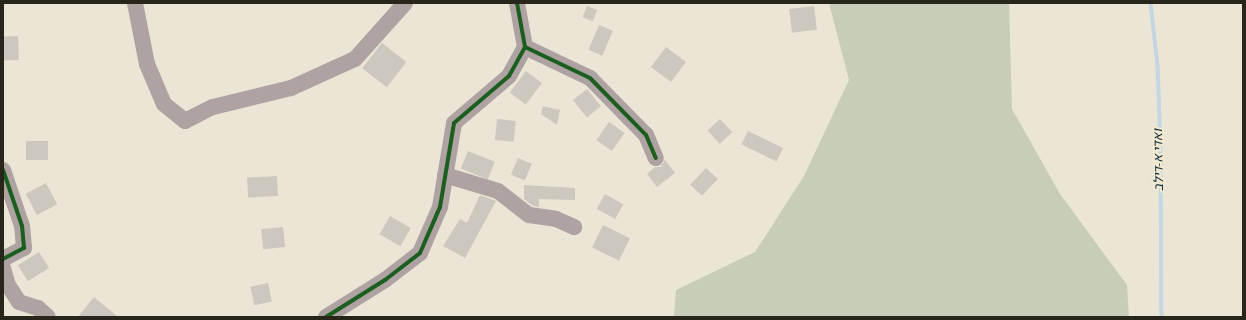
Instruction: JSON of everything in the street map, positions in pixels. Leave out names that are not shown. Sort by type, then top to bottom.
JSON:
[{"type":"street","points":[[135,3],[147,64],[164,104],[185,121],[213,107],[291,88],[354,59],[405,3]]},
{"type":"street","points":[[326,317],[385,280],[420,253],[440,207],[454,123],[509,76],[525,47],[517,3]]},
{"type":"street","points":[[525,47],[590,78],[646,135],[656,158]]},
{"type":"street","points":[[3,170],[22,226],[24,248],[3,259]]},
{"type":"street","points":[[446,175],[498,191],[529,215],[556,219],[574,227]]},
{"type":"street","points":[[3,268],[8,285],[19,302],[38,308],[48,317]]},
{"type":"green space","points":[[829,3],[1009,3],[1012,109],[1060,194],[1127,285],[1129,317],[674,317],[676,290],[755,252],[804,176],[849,80]]},
{"type":"building","points":[[587,6],[597,10],[593,21],[583,17]]},
{"type":"building","points":[[814,6],[817,30],[792,33],[789,9]]},
{"type":"building","points":[[599,25],[613,31],[602,56],[588,50]]},
{"type":"building","points":[[18,36],[19,60],[4,61],[3,37]]},
{"type":"building","points":[[382,43],[406,62],[387,87],[362,68]]},
{"type":"building","points":[[666,47],[686,62],[671,82],[651,67]]},
{"type":"building","points":[[526,71],[542,83],[526,105],[510,93]]},
{"type":"building","points":[[587,89],[601,106],[587,117],[573,100]]},
{"type":"building","points":[[543,106],[560,110],[557,125],[541,114]]},
{"type":"building","points":[[497,119],[516,121],[514,142],[495,140]]},
{"type":"building","points":[[720,119],[732,132],[720,144],[708,131]]},
{"type":"building","points":[[609,122],[625,133],[612,151],[596,140]]},
{"type":"building","points":[[748,131],[783,148],[776,162],[741,144]]},
{"type":"building","points":[[26,141],[48,141],[48,160],[26,160]]},
{"type":"building","points":[[468,151],[495,162],[488,179],[461,169]]},
{"type":"building","points":[[518,158],[532,164],[525,180],[511,175]]},
{"type":"building","points":[[665,160],[675,173],[657,187],[647,174],[655,167],[660,167]]},
{"type":"building","points":[[706,168],[718,179],[702,196],[690,185]]},
{"type":"building","points":[[277,176],[278,196],[248,198],[247,178]]},
{"type":"building","points":[[46,183],[57,204],[37,215],[26,194]]},
{"type":"building","points":[[524,185],[575,188],[575,200],[539,199],[539,207],[533,206],[524,199]]},
{"type":"building","points":[[605,194],[623,204],[615,219],[597,209]]},
{"type":"building","points":[[480,195],[496,201],[465,258],[443,246],[460,219],[467,223]]},
{"type":"building","points":[[390,216],[411,228],[400,246],[380,234]]},
{"type":"building","points":[[603,225],[630,238],[619,261],[592,247]]},
{"type":"building","points":[[283,227],[285,247],[263,249],[261,229]]},
{"type":"building","points":[[39,252],[49,268],[28,281],[18,265]]},
{"type":"building","points":[[268,283],[272,302],[254,305],[250,287]]},
{"type":"building","points":[[94,297],[118,317],[78,317]]},
{"type":"waterway","name":"ואדי א-דילב","points":[[1151,3],[1158,65],[1161,147],[1162,317]]},
{"type":"cycle path","points":[[326,317],[385,280],[420,253],[440,207],[454,123],[509,76],[525,47],[517,3]]},
{"type":"cycle path","points":[[525,47],[590,78],[646,135],[656,158]]},
{"type":"cycle path","points":[[3,170],[22,226],[24,248],[3,259]]}]
